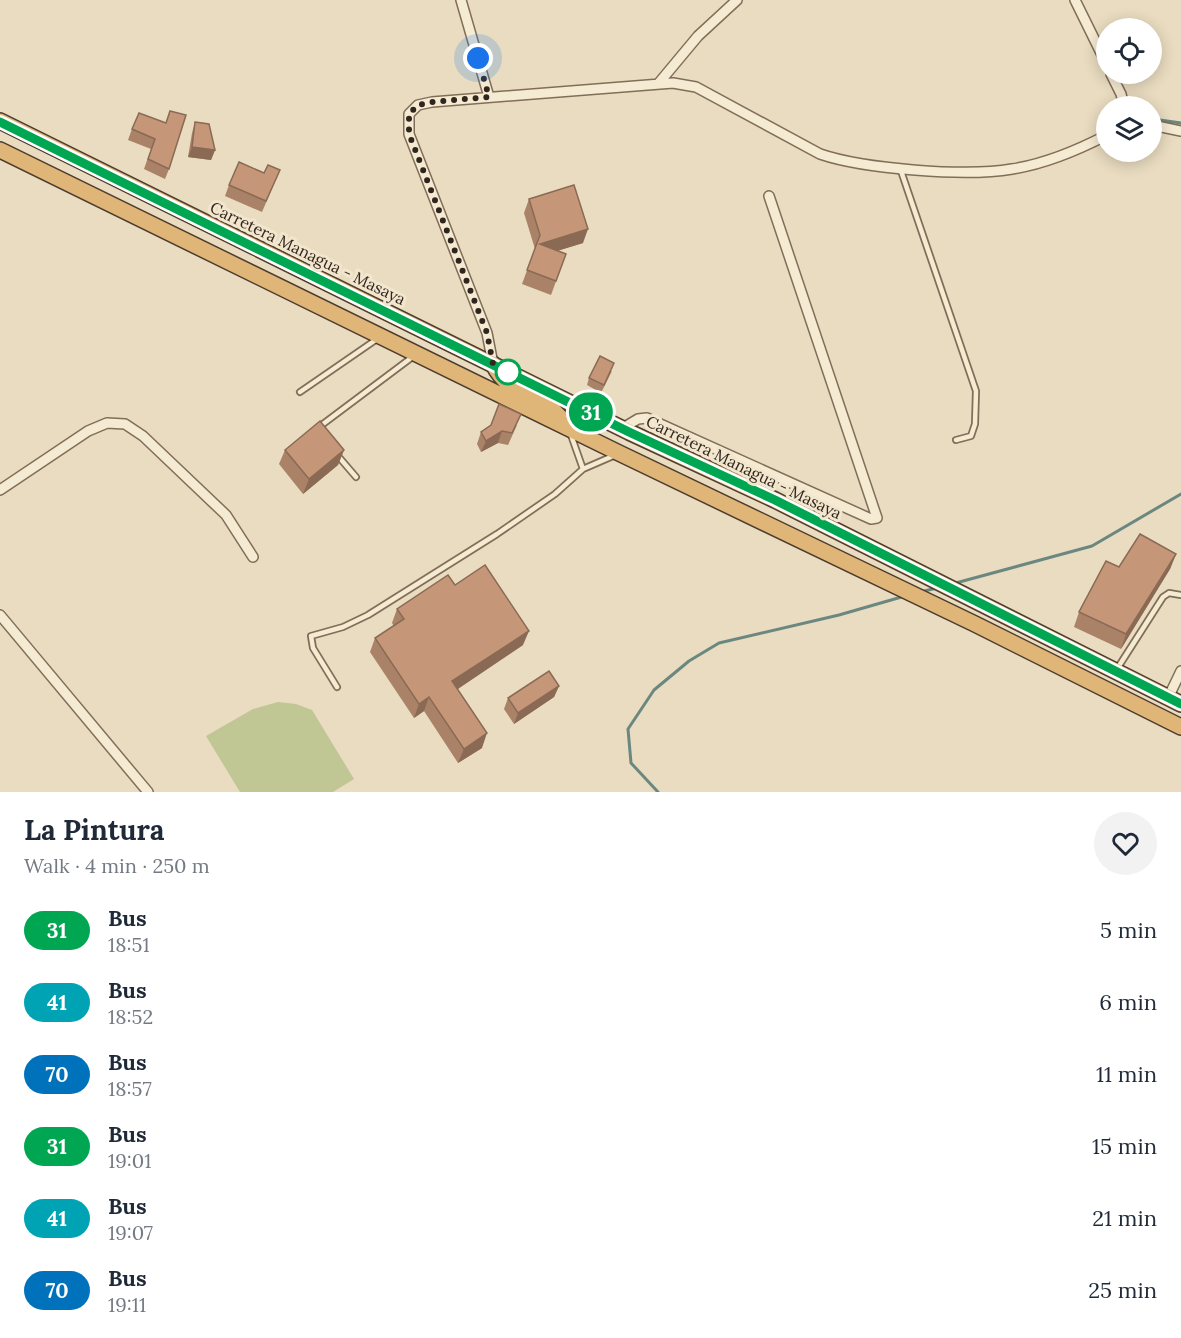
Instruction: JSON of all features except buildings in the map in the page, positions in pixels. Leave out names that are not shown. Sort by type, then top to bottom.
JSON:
[{"type":"highway","name":"Carretera Managua - Masaya","points":[[0,122],[981,602],[1175,701]]},
{"type":"highway","points":[[0,150],[619,453],[945,609],[1181,727]]},
{"type":"highway","points":[[180,237],[188,239],[195,236],[198,228],[197,221],[191,215]]},
{"type":"highway","points":[[214,253],[208,241],[211,234],[224,231]]},
{"type":"highway","points":[[493,364],[507,386],[546,404],[569,427]]},
{"type":"highway","points":[[619,453],[626,446],[636,444],[690,461]]},
{"type":"street","points":[[461,0],[489,97]]},
{"type":"street","points":[[658,84],[698,36],[737,0]]},
{"type":"street","points":[[1075,0],[1096,43]]},
{"type":"street","points":[[493,364],[487,333],[409,134],[409,114],[418,105],[489,97],[673,83],[696,87],[820,154],[836,159],[900,168],[982,172],[1013,169],[1079,149],[1096,140]]},
{"type":"street","points":[[1162,127],[1181,131]]},
{"type":"street","points":[[622,428],[638,419],[647,418],[871,519],[877,518],[769,196]]},
{"type":"street","points":[[0,490],[88,431],[107,423],[125,424],[143,436],[226,515],[253,557]]},
{"type":"street","points":[[0,615],[147,792]]},
{"type":"street","points":[[1175,701],[1181,671]]},
{"type":"lane","points":[[900,168],[976,391],[975,424],[971,436],[956,440]]},
{"type":"lane","points":[[300,392],[381,336]]},
{"type":"lane","points":[[319,433],[319,426],[417,353]]},
{"type":"lane","points":[[569,427],[583,469]]},
{"type":"lane","points":[[330,448],[356,477]]},
{"type":"lane","points":[[337,687],[313,648],[311,636],[343,627],[368,615],[497,534],[555,494],[583,469],[619,453]]},
{"type":"lane","points":[[1116,671],[1164,597],[1169,593],[1181,595]]},
{"type":"green space","points":[[278,702],[296,704],[312,710],[354,779],[333,792],[240,792],[206,736],[253,709]]},
{"type":"waterway","points":[[1162,120],[1181,123]]},
{"type":"waterway","points":[[952,584],[1092,546],[1181,494]]},
{"type":"waterway","points":[[920,592],[937,588]]},
{"type":"waterway","points":[[658,792],[631,763],[628,729],[654,690],[689,661],[719,643],[839,615],[905,596]]},
{"type":"bus line","name":"31","points":[[0,122],[629,432],[775,500],[1181,704]]},
{"type":"route","points":[[478,58],[489,97],[418,105],[409,114],[409,134],[487,333],[493,364],[508,372]]}]
